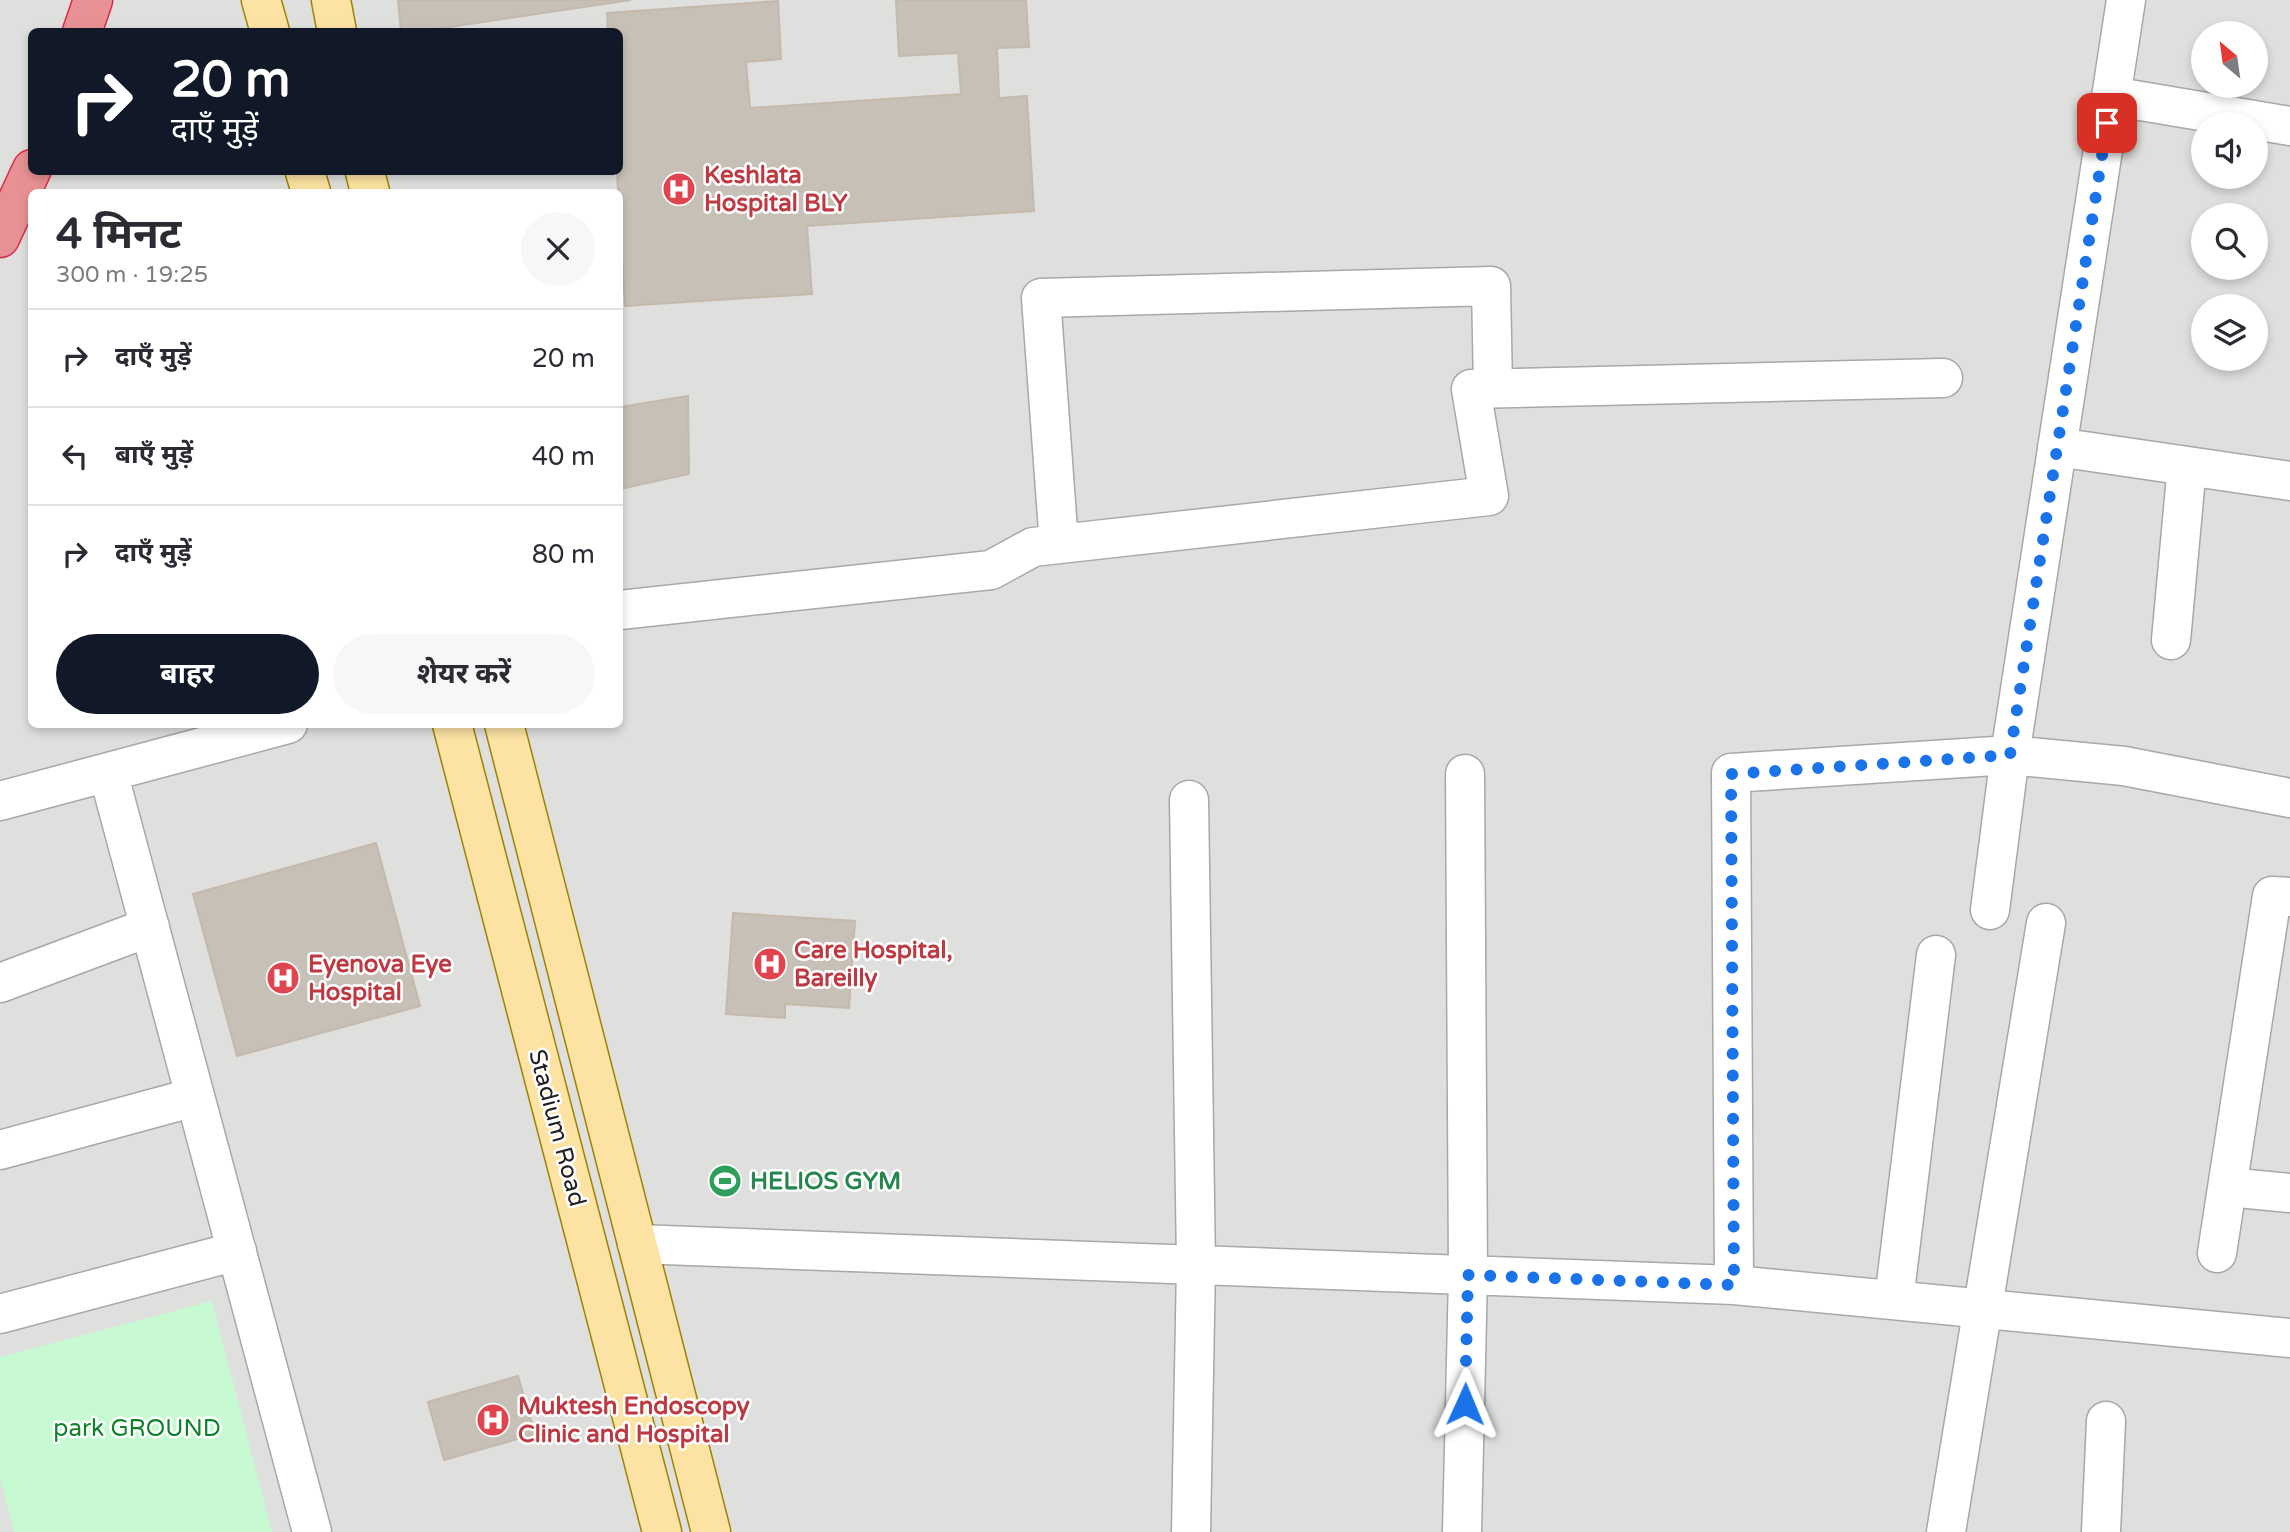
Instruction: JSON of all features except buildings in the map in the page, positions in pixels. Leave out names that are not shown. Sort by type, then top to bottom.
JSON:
[{"type":"highway","points":[[83,28],[93,0]]},
{"type":"highway","points":[[0,238],[29,175]]},
{"type":"main road","points":[[261,0],[269,28]]},
{"type":"main road","points":[[331,0],[336,28]]},
{"type":"main road","name":"Stadium Road","points":[[453,728],[662,1532]]},
{"type":"main road","name":"Stadium Road","points":[[506,728],[711,1532]]},
{"type":"street","points":[[1990,910],[2010,755],[2126,0]]},
{"type":"street","points":[[2111,96],[2290,126]]},
{"type":"street","points":[[1059,544],[1041,298],[1491,286],[1493,388]]},
{"type":"street","points":[[623,610],[991,570],[1033,547],[1489,496],[1471,389],[1943,378]]},
{"type":"street","points":[[2057,447],[2290,481]]},
{"type":"street","points":[[2171,640],[2188,466]]},
{"type":"street","points":[[0,801],[273,728]]},
{"type":"street","points":[[1734,1285],[1731,774],[2010,755],[2124,766],[2290,798]]},
{"type":"street","points":[[108,772],[312,1532]]},
{"type":"street","points":[[1462,1532],[1468,1275],[1465,774]]},
{"type":"street","points":[[1189,800],[1196,1265],[1191,1532]]},
{"type":"street","points":[[2217,1253],[2281,897]]},
{"type":"street","points":[[1946,1532],[2046,923]]},
{"type":"street","points":[[0,983],[150,927]]},
{"type":"street","points":[[1894,1300],[1936,956]]},
{"type":"street","points":[[0,1150],[195,1097]]},
{"type":"street","points":[[2228,1187],[2290,1193]]},
{"type":"street","points":[[637,1244],[1734,1285],[2290,1338]]},
{"type":"street","points":[[0,1314],[237,1251]]},
{"type":"street","points":[[2101,1532],[2106,1421]]},
{"type":"shaded area","points":[[0,0],[2290,0],[2290,1532],[0,1532]]},
{"type":"green space","name":"park GROUND","points":[[212,1301],[272,1532],[14,1532],[0,1479],[0,1357]]},
{"type":"place","name":"Keshlata Hospital BLY","points":[[679,189]]},
{"type":"place","name":"Care Hospital, Bareilly","points":[[770,964]]},
{"type":"place","name":"Eyenova Eye Hospital","points":[[283,978]]},
{"type":"place","name":"HELIOS GYM","points":[[725,1181]]},
{"type":"place","name":"Muktesh Endoscopy Clinic and Hospital","points":[[493,1420]]},
{"type":"route","points":[[1465,1404],[1468,1275],[1734,1285],[1731,774],[2010,755],[2107,123]]}]
